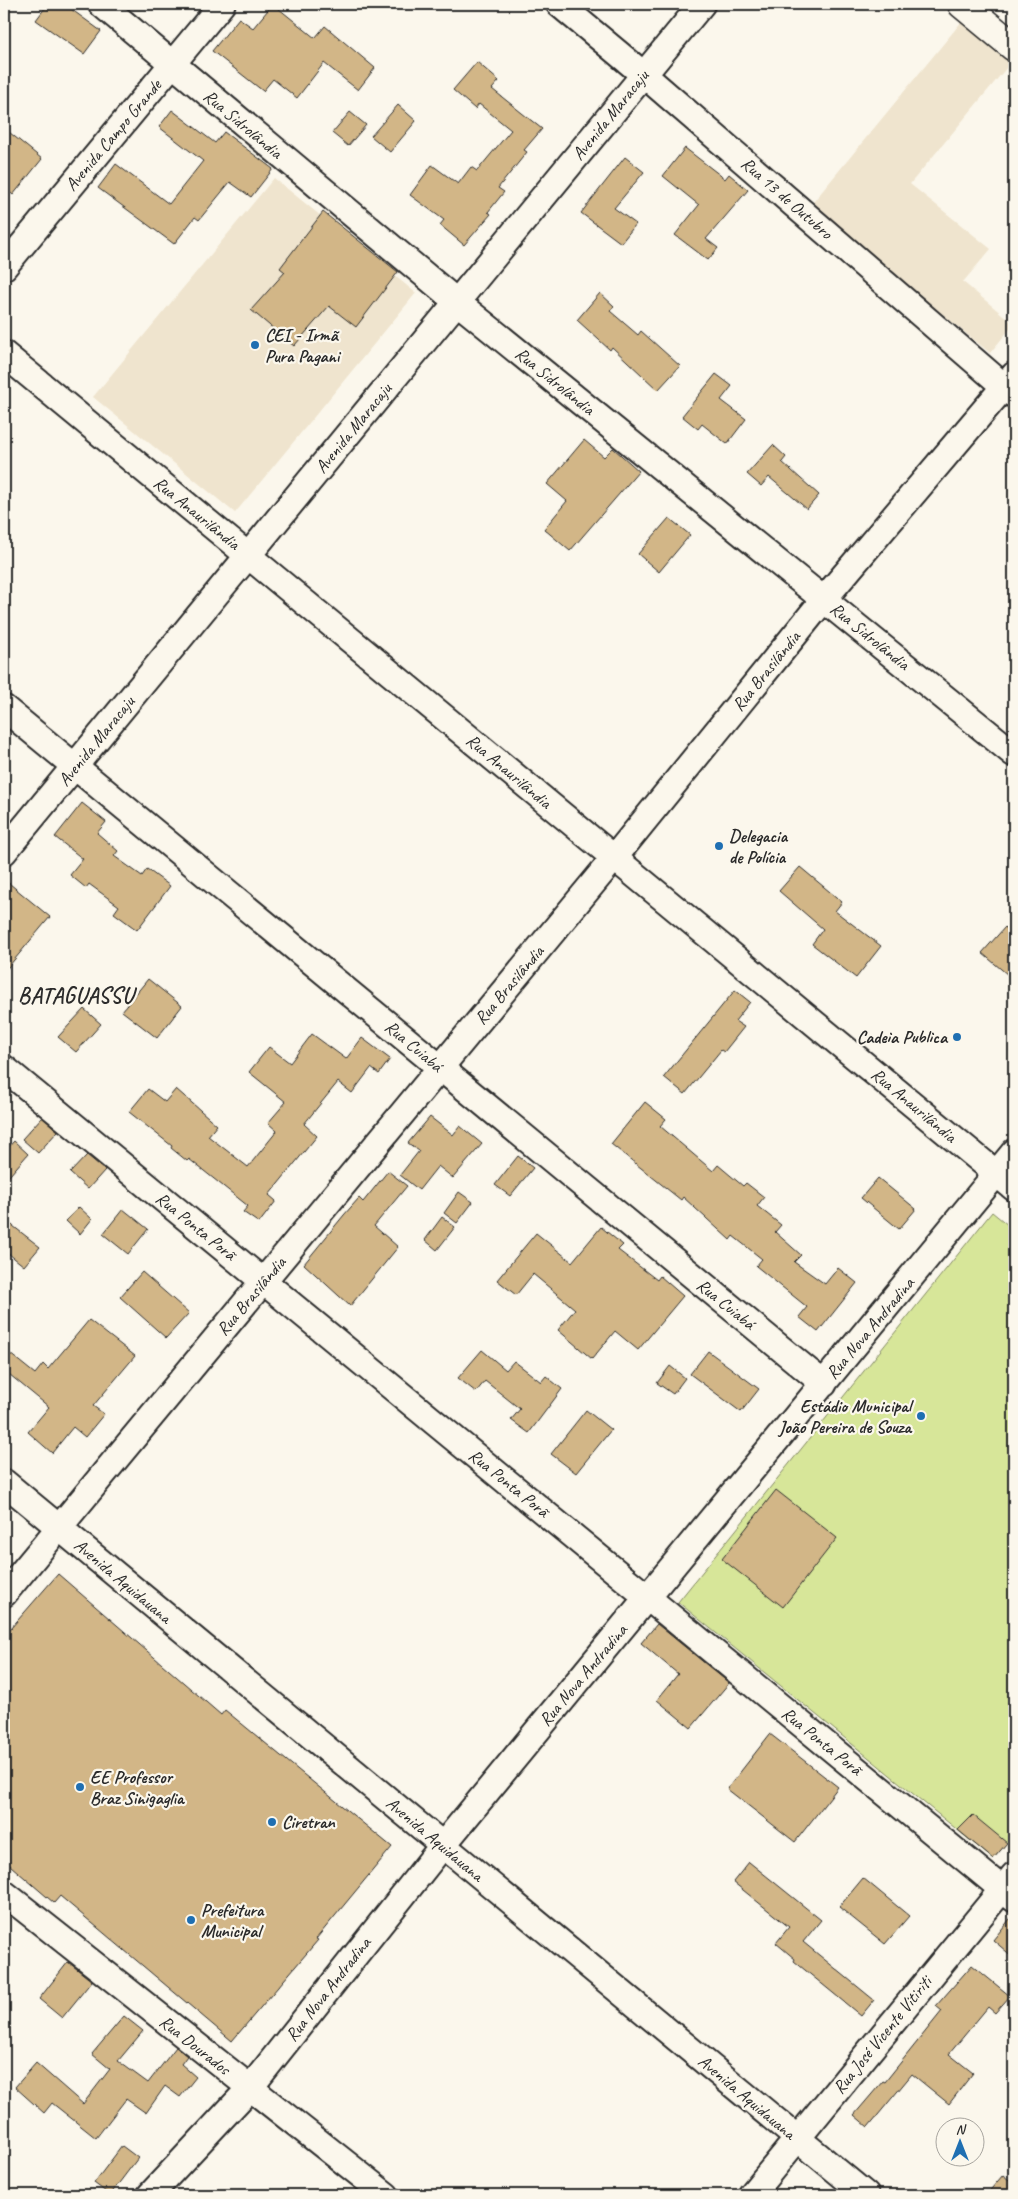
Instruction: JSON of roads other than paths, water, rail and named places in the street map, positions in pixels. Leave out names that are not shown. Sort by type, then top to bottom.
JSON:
[{"type":"street","name":"Rua Sidrolândia","points":[[101,4],[457,302],[1014,754]]},
{"type":"street","name":"Avenida Campo Grande","points":[[4,267],[222,4]]},
{"type":"street","name":"Rua 13 de Outubro","points":[[559,4],[1011,385]]},
{"type":"street","name":"Avenida Maracaju","points":[[4,852],[702,4]]},
{"type":"street","points":[[962,4],[1014,47]]},
{"type":"street","name":"Rua Anaurilândia","points":[[4,354],[1006,1180]]},
{"type":"street","name":"Rua Brasilândia","points":[[4,1594],[614,858],[824,599],[1011,385]]},
{"type":"street","name":"Rua Cuiabá","points":[[4,708],[824,1384]]},
{"type":"street","name":"Rua Ponta Porã","points":[[4,1068],[648,1597],[1010,1888]]},
{"type":"street","name":"Rua Nova Andradina","points":[[150,2195],[250,2088],[443,1845],[824,1384],[1006,1180],[1014,1152]]},
{"type":"street","name":"Avenida Aquidauana","points":[[4,1482],[866,2195]]},
{"type":"street","name":"Rua José Vicente Vitiriti","points":[[751,2195],[1010,1888]]},
{"type":"street","name":"Rua Dourados","points":[[4,1893],[386,2195]]},
{"type":"place","name":"CEI - Irmã Pura Pagani","points":[[255,345]]},
{"type":"place","name":"Delegacia de Polícia","points":[[719,846]]},
{"type":"place","name":"Cadeia Publica","points":[[957,1037]]},
{"type":"place","name":"Estádio Municipal João Pereira de Souza","points":[[921,1416]]},
{"type":"place","name":"EE Professor Braz Sinigaglia","points":[[80,1787]]},
{"type":"place","name":"Ciretran","points":[[272,1822]]},
{"type":"place","name":"Prefeitura Municipal","points":[[191,1920]]},
{"type":"district","name":"BATAGUASSU","points":[[76,995]]}]
